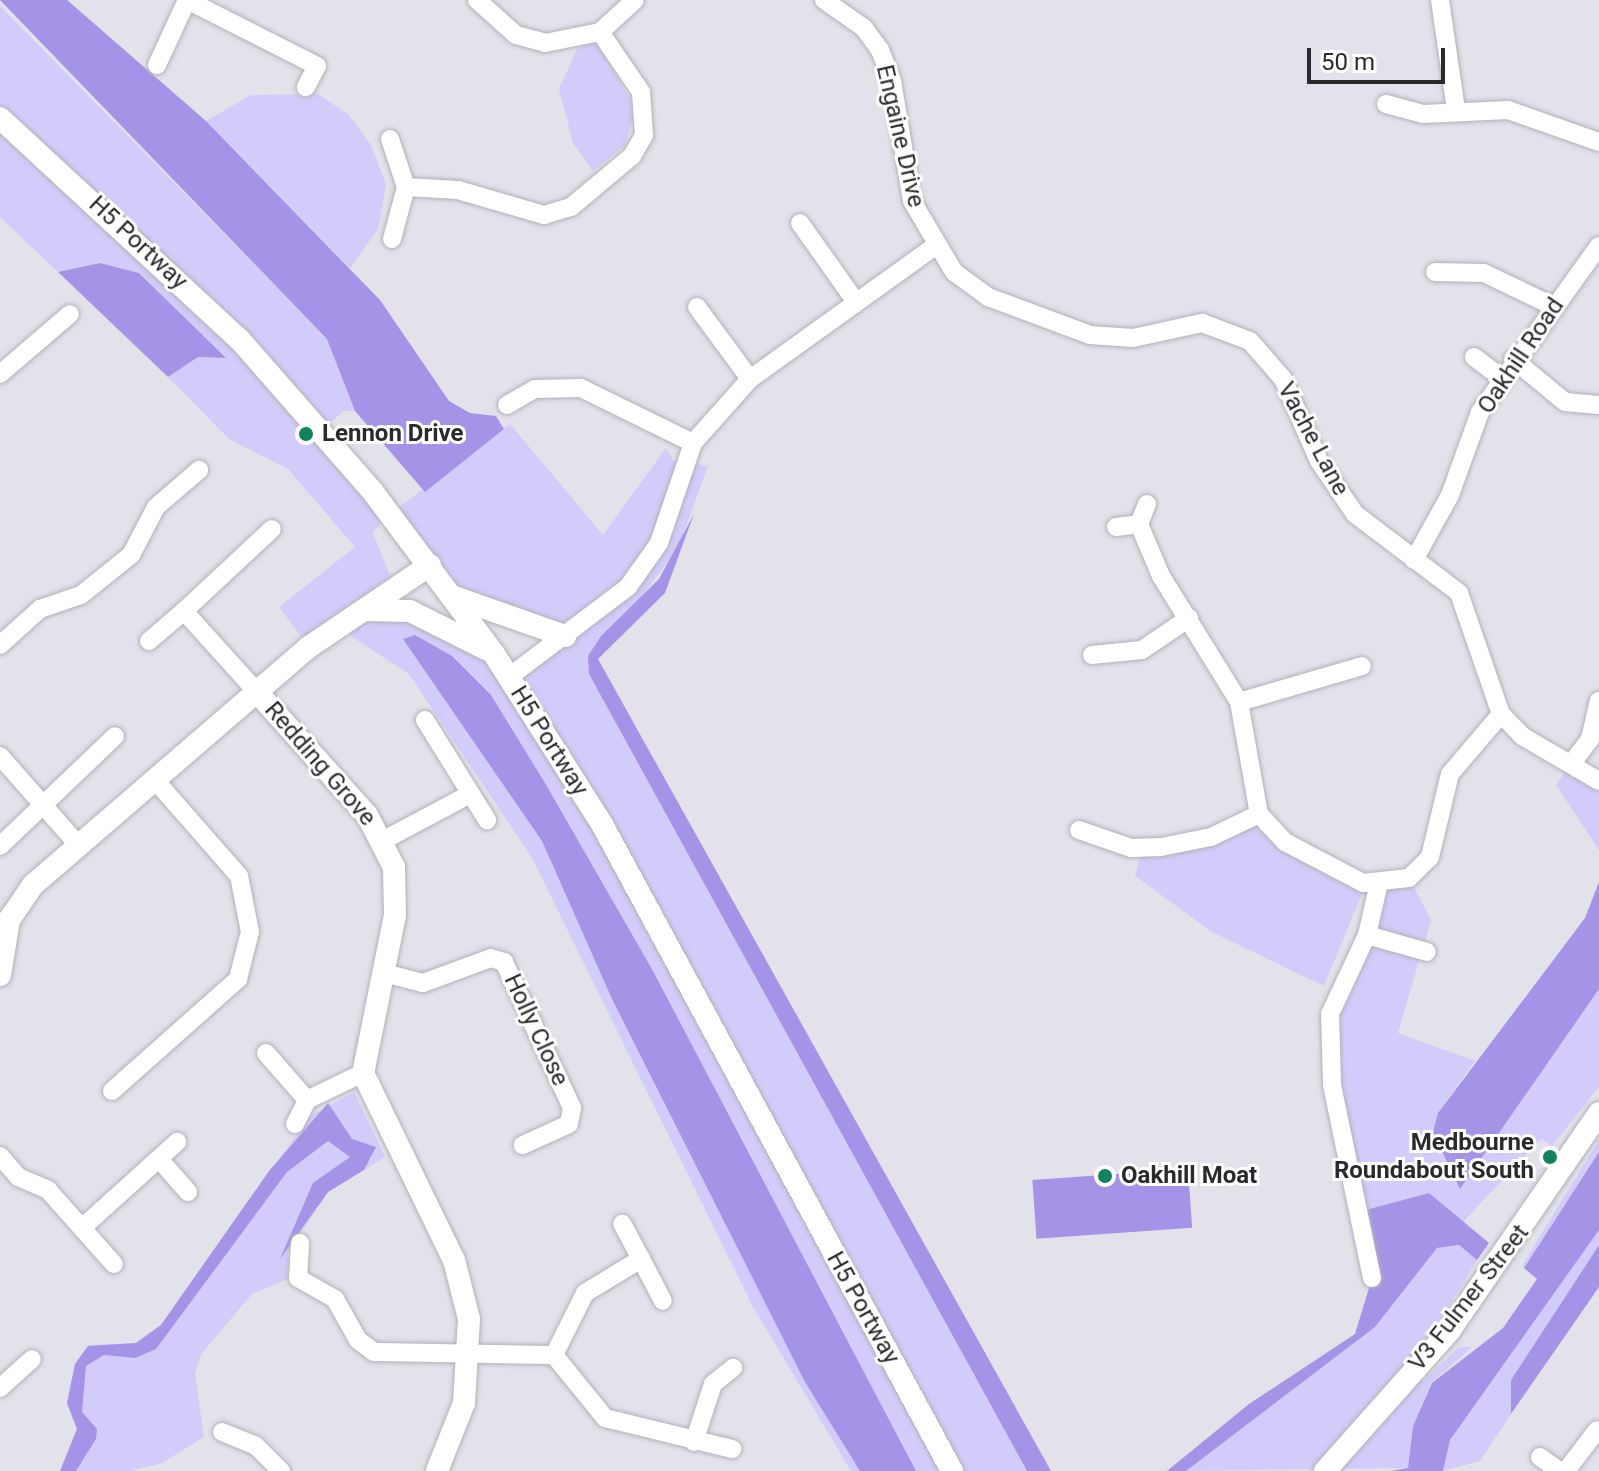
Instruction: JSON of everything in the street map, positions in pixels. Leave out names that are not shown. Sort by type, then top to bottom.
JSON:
[{"type":"street","points":[[477,0],[516,35],[545,43],[600,32],[635,0]]},
{"type":"street","name":"Engaine Drive","points":[[824,0],[864,28],[880,50],[892,81],[912,201],[934,247]]},
{"type":"street","points":[[1440,0],[1456,110]]},
{"type":"street","points":[[157,65],[189,1],[321,61],[306,87]]},
{"type":"street","points":[[406,187],[458,190],[544,215],[571,207],[632,156],[644,135],[641,92],[600,32]]},
{"type":"street","points":[[1386,104],[1423,114],[1456,110],[1508,110],[1599,142]]},
{"type":"street","name":"H5 Portway","points":[[0,118],[240,340],[373,492],[494,654],[603,826],[952,1471]]},
{"type":"street","points":[[0,133],[28,141]]},
{"type":"street","points":[[390,139],[406,187],[392,239]]},
{"type":"street","points":[[800,223],[856,302]]},
{"type":"street","name":"Oakhill Road","points":[[1414,560],[1501,377],[1599,246]]},
{"type":"street","points":[[509,677],[628,587],[659,543],[693,443],[750,379],[934,247]]},
{"type":"street","name":"Vache Lane","points":[[934,247],[988,297],[1066,330],[1133,338],[1202,323],[1237,331],[1283,379],[1319,461],[1355,514],[1459,593],[1501,714],[1522,736],[1599,781]]},
{"type":"street","points":[[1435,272],[1484,273],[1553,306]]},
{"type":"street","points":[[697,307],[750,379]]},
{"type":"street","points":[[0,374],[70,314]]},
{"type":"street","points":[[1474,357],[1501,377]]},
{"type":"street","points":[[1513,359],[1565,402],[1599,405]]},
{"type":"street","points":[[507,405],[535,389],[581,388],[693,443]]},
{"type":"street","points":[[0,645],[40,609],[81,595],[131,555],[156,507],[199,470]]},
{"type":"street","points":[[1147,504],[1139,524],[1189,618],[1239,702],[1259,814],[1285,842],[1378,887],[1409,878],[1430,857],[1450,774],[1501,714]]},
{"type":"street","points":[[1116,527],[1139,524]]},
{"type":"street","points":[[149,641],[272,529]]},
{"type":"street","points":[[0,975],[9,920],[33,885],[256,691],[430,565]]},
{"type":"street","points":[[453,596],[565,636]]},
{"type":"street","points":[[364,610],[410,611],[494,654]]},
{"type":"street","points":[[184,611],[256,691]]},
{"type":"street","points":[[1092,655],[1142,650],[1189,618]]},
{"type":"street","points":[[1239,702],[1362,666]]},
{"type":"street","name":"Redding Grove","points":[[256,691],[384,840],[394,867],[395,915],[363,1073]]},
{"type":"street","points":[[1572,763],[1590,739],[1599,701]]},
{"type":"street","points":[[425,720],[487,820]]},
{"type":"street","points":[[0,846],[115,736]]},
{"type":"street","points":[[0,756],[80,847]]},
{"type":"street","points":[[112,1091],[238,979],[250,932],[239,876],[155,780]]},
{"type":"street","points":[[384,840],[470,794]]},
{"type":"street","points":[[1079,830],[1131,848],[1161,847],[1211,837],[1259,814]]},
{"type":"street","points":[[1372,1278],[1332,1084],[1330,1014],[1367,935],[1378,887]]},
{"type":"street","points":[[1367,935],[1427,952]]},
{"type":"street","name":"Holly Close","points":[[384,973],[423,983],[491,958],[504,962],[572,1108],[569,1124],[523,1145]]},
{"type":"street","points":[[266,1053],[307,1100]]},
{"type":"street","points":[[295,1124],[307,1100],[363,1073],[454,1260],[471,1357],[464,1403],[437,1471]]},
{"type":"street","name":"V3 Fulmer Street","points":[[1325,1471],[1482,1287],[1599,1113]]},
{"type":"street","points":[[83,1227],[177,1142]]},
{"type":"street","points":[[0,1156],[83,1227],[114,1264]]},
{"type":"street","points":[[159,1159],[188,1192]]},
{"type":"street","points":[[622,1224],[663,1301]]},
{"type":"street","points":[[300,1243],[298,1278],[335,1299],[358,1340],[374,1352],[471,1357],[554,1355]]},
{"type":"street","points":[[554,1355],[585,1293],[641,1259]]},
{"type":"street","points":[[554,1355],[605,1418],[732,1449]]},
{"type":"street","points":[[0,1388],[32,1359]]},
{"type":"street","points":[[694,1442],[713,1384],[733,1368]]},
{"type":"street","points":[[1566,1471],[1597,1430]]},
{"type":"street","points":[[222,1432],[255,1445],[281,1471]]},
{"type":"street","points":[[1540,1457],[1559,1471]]},
{"type":"shaded area","points":[[0,0],[67,0],[206,121],[380,300],[449,401],[470,413],[496,416],[504,429],[425,492],[355,411],[327,339]]},
{"type":"shaded area","points":[[0,6],[328,339],[355,411],[344,411],[320,431],[386,517],[510,424],[603,535],[666,448],[673,460],[708,466],[679,546],[630,613],[601,636],[589,674],[1027,1471],[851,1471],[753,1307],[532,858],[409,674],[337,627],[309,647],[279,607],[355,547],[288,469],[229,439],[168,377],[198,357],[224,358],[140,273],[100,263],[58,272],[0,217],[0,133],[25,140],[0,118]],"holes":[[[386,517],[453,596],[564,636],[509,677],[449,626],[381,598],[391,578],[373,533]]]},
{"type":"shaded area","points":[[596,42],[636,109],[625,145],[593,171],[573,143],[559,89],[577,49]]},
{"type":"shaded area","points":[[318,94],[348,114],[371,145],[386,184],[378,229],[350,268],[206,121],[251,95]]},
{"type":"shaded area","points":[[100,263],[139,273],[226,358],[198,357],[168,377],[58,272]]},
{"type":"shaded area","points":[[694,514],[665,593],[598,659],[1051,1471],[1027,1471],[589,674],[588,656],[601,636],[659,579]]},
{"type":"shaded area","points":[[415,635],[452,656],[491,695],[545,783],[653,971],[916,1471],[860,1471],[805,1382],[612,999],[542,841],[403,639]]},
{"type":"shaded area","points":[[1572,763],[1599,781],[1599,850],[1556,785]]},
{"type":"shaded area","points":[[1251,826],[1364,889],[1324,986],[1212,932],[1135,876],[1140,857]]},
{"type":"shaded area","points":[[1409,878],[1431,920],[1398,1033],[1475,1061],[1438,1113],[1460,1188],[1599,989],[1599,1087],[1552,1146],[1541,1139],[1462,1223],[1429,1193],[1358,1212],[1330,1014],[1378,887]]},
{"type":"shaded area","points":[[1599,882],[1599,989],[1460,1189],[1433,1132],[1438,1113],[1585,918]]},
{"type":"shaded area","points":[[354,1092],[385,1157],[328,1192],[288,1253],[288,1279],[252,1294],[202,1353],[195,1373],[204,1437],[162,1463],[130,1471],[60,1471],[77,1429],[67,1403],[75,1364],[88,1345],[136,1343],[161,1325],[310,1116]]},
{"type":"shaded area","points":[[328,1103],[352,1139],[376,1147],[364,1170],[328,1192],[280,1259],[313,1183],[350,1157],[328,1141],[287,1172],[156,1349],[135,1358],[104,1355],[86,1366],[82,1412],[97,1429],[96,1439],[76,1471],[60,1471],[77,1429],[67,1403],[75,1364],[88,1346],[136,1343],[161,1325],[269,1171]]},
{"type":"shaded area","points":[[1599,1140],[1599,1152],[1524,1268],[1523,1264]]},
{"type":"shaded area","points":[[1599,1152],[1599,1230],[1450,1440],[1443,1471],[1391,1471],[1408,1468],[1413,1426],[1432,1383],[1503,1328],[1537,1279],[1524,1268]]},
{"type":"shaded area","points":[[1188,1169],[1192,1228],[1036,1239],[1032,1180]]},
{"type":"shaded area","points":[[1429,1193],[1489,1243],[1477,1260],[1459,1245],[1437,1248],[1375,1327],[1186,1471],[1167,1471],[1249,1404],[1355,1334],[1372,1278],[1358,1212]]},
{"type":"shaded area","points":[[1599,1230],[1599,1245],[1511,1380],[1511,1414],[1480,1461],[1443,1471],[1450,1440]]},
{"type":"shaded area","points":[[1459,1245],[1477,1260],[1401,1385],[1423,1381],[1459,1347],[1472,1347],[1431,1383],[1413,1426],[1408,1468],[1186,1471],[1375,1327],[1437,1248]]},
{"type":"shaded area","points":[[1599,1245],[1599,1287],[1511,1414],[1511,1380]]},
{"type":"place","name":"Lennon Drive","points":[[306,434]]},
{"type":"place","name":"Medbourne Roundabout South","points":[[1550,1157]]},
{"type":"place","name":"Oakhill Moat","points":[[1105,1176]]}]
